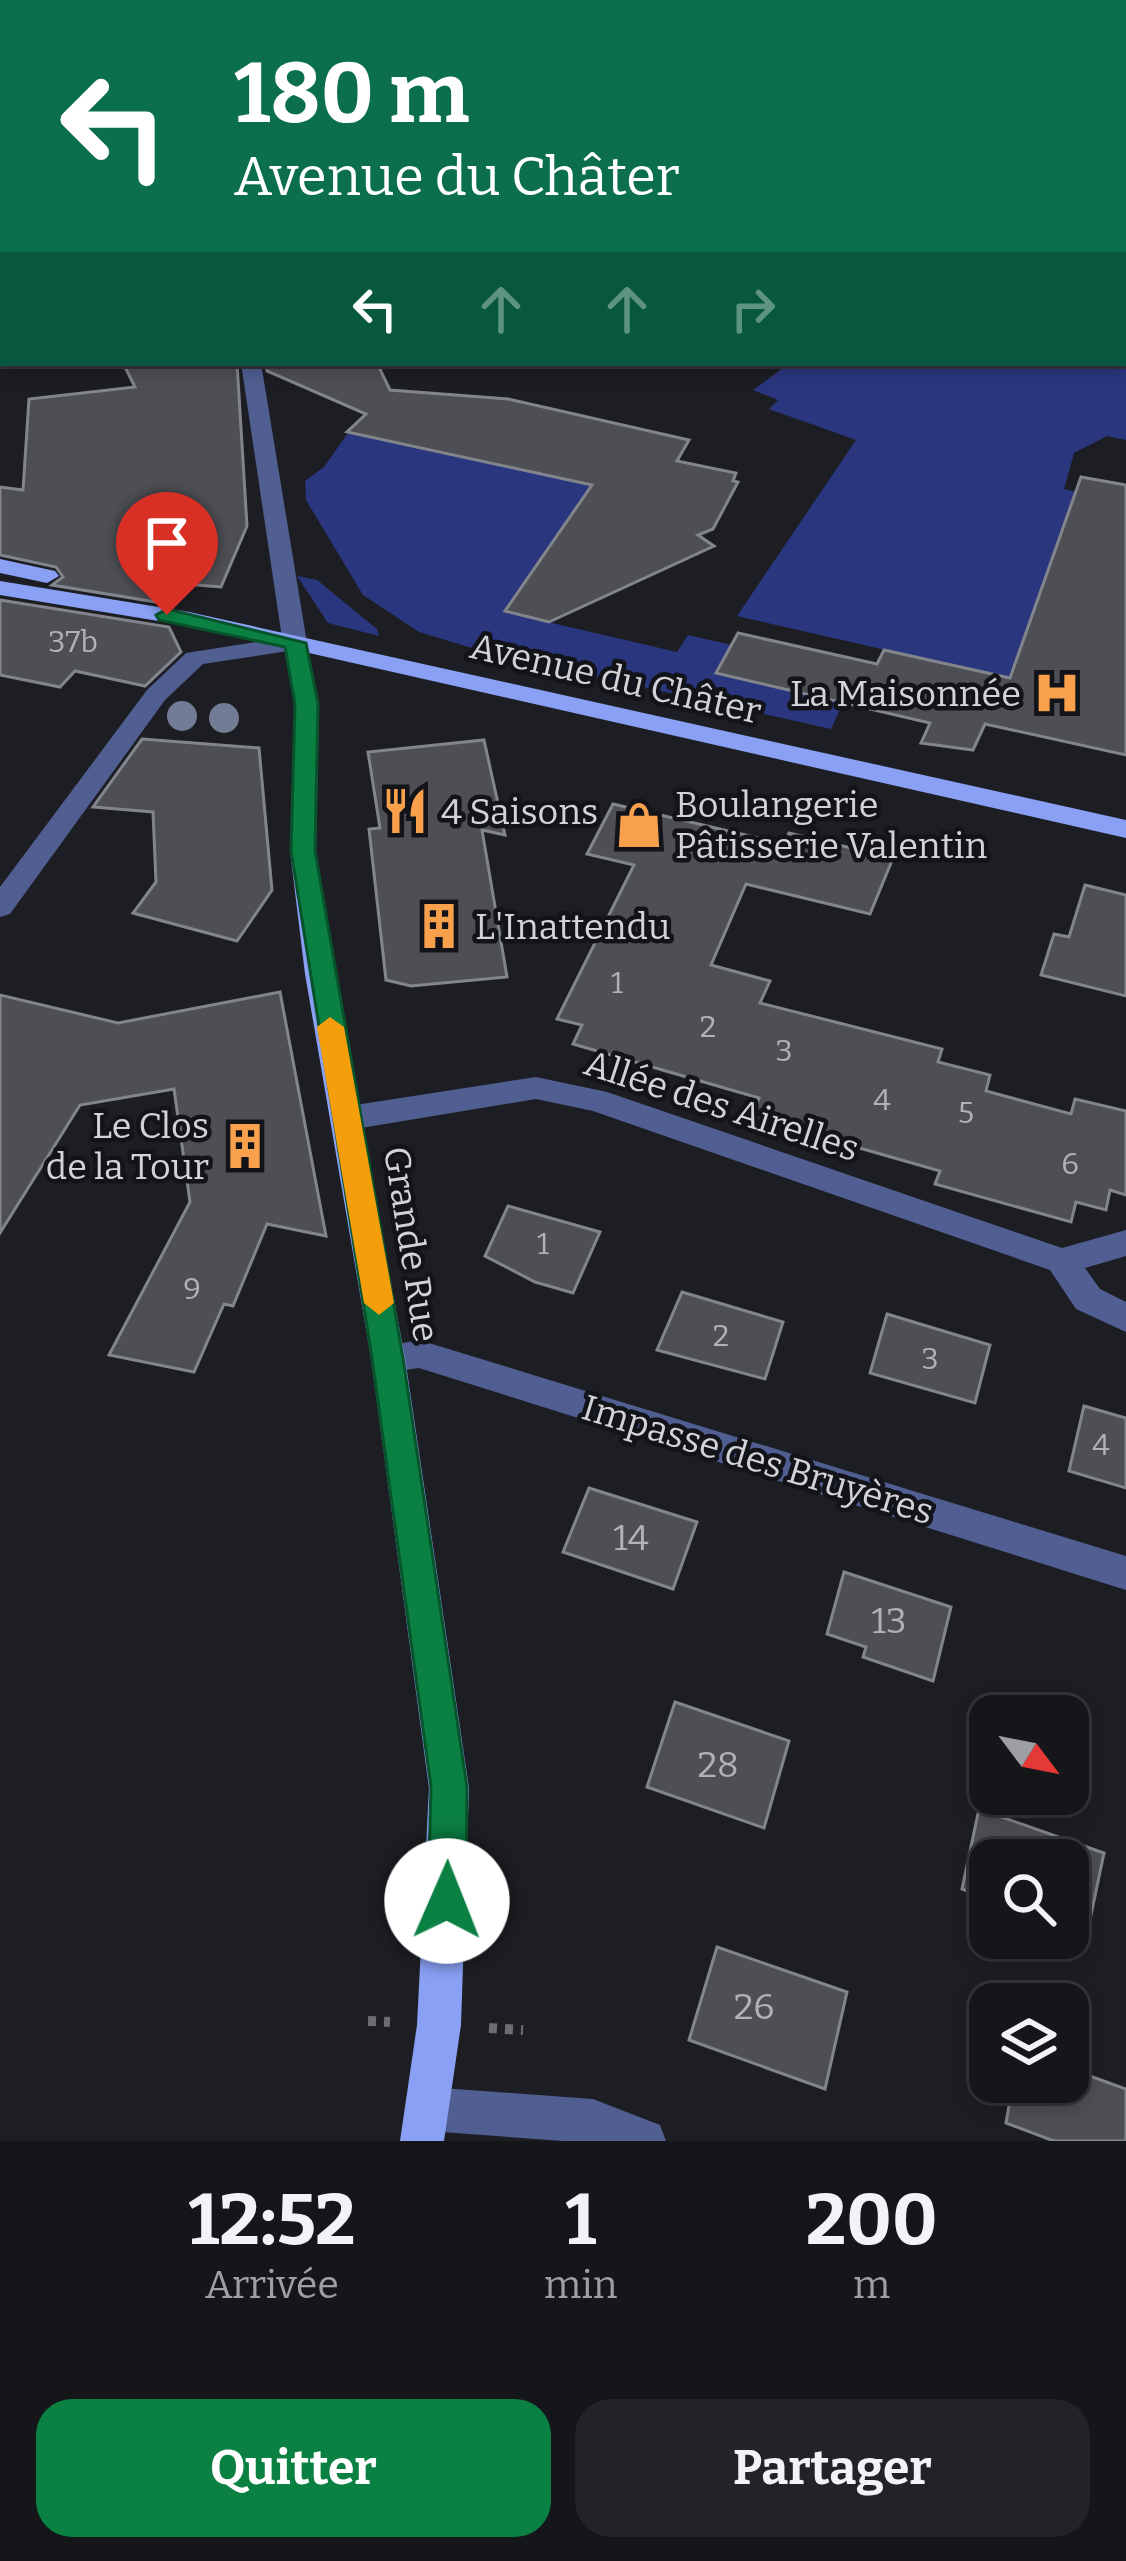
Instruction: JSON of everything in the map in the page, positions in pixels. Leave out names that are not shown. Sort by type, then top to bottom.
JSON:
[{"type":"main road","name":"Avenue du Châter","points":[[0,566],[107,590],[161,614]]},
{"type":"main road","name":"Avenue du Châter","points":[[0,588],[161,614],[1126,829]]},
{"type":"main road","name":"Grande Rue","points":[[295,643],[307,704],[303,851],[388,1358],[449,1787],[440,2025],[425,2125]]},
{"type":"street","name":"Grande Rue","points":[[251,366],[295,643]]},
{"type":"street","points":[[0,908],[156,695],[194,658],[295,643]]},
{"type":"street","name":"Allée des Airelles","points":[[349,1118],[536,1088],[596,1100],[1063,1261]]},
{"type":"street","points":[[1126,1243],[1063,1261],[1088,1299],[1126,1318]]},
{"type":"street","name":"Impasse des Bruyères","points":[[388,1358],[419,1354],[1126,1573]]},
{"type":"street","points":[[425,2125],[592,2121],[644,2141]]},
{"type":"path","points":[[482,2028],[524,2030]]},
{"type":"shaded area","points":[[786,366],[1126,366],[1126,440],[1107,436],[1074,453],[1064,489],[1075,492],[1007,687],[995,675],[737,616],[856,440],[769,409],[778,400],[753,390]]},
{"type":"shaded area","points":[[350,430],[592,485],[505,612],[677,652],[688,635],[732,645],[717,673],[843,703],[831,729],[482,651],[419,632],[363,595],[306,500],[305,481],[324,467]]},
{"type":"shaded area","points":[[297,576],[317,580],[377,629],[379,636],[328,623]]},
{"type":"building","points":[[124,366],[237,366],[247,526],[221,587],[146,581],[156,602],[52,585],[63,577],[56,567],[0,555],[0,487],[23,490],[29,399],[135,387]]},
{"type":"building","points":[[266,366],[378,366],[390,390],[508,399],[689,440],[677,461],[736,473],[733,481],[738,482],[713,529],[698,535],[714,546],[549,622],[505,611],[592,485],[347,432],[366,414],[267,371]]},
{"type":"building","points":[[1081,477],[1126,485],[1126,755],[985,724],[973,750],[921,743],[930,723],[716,673],[738,633],[877,664],[884,650],[1010,678]]},
{"type":"building","points":[[0,600],[169,627],[181,652],[145,686],[75,671],[60,687],[0,675]]},
{"type":"building","points":[[142,739],[259,748],[272,890],[237,941],[133,913],[156,882],[153,812],[93,807]]},
{"type":"building","points":[[484,740],[505,835],[482,830],[507,977],[411,986],[386,980],[369,829],[380,828],[368,752]]},
{"type":"building","points":[[613,804],[784,844],[789,833],[893,858],[870,914],[746,884],[711,965],[770,981],[760,1003],[942,1049],[938,1062],[990,1075],[986,1091],[1071,1114],[1075,1099],[1126,1111],[1126,1195],[1110,1190],[1106,1210],[1076,1202],[1071,1222],[935,1184],[940,1171],[751,1117],[759,1098],[573,1044],[582,1025],[557,1019],[634,865],[587,854]]},
{"type":"building","points":[[1085,885],[1126,895],[1126,996],[1041,975],[1054,934],[1069,937]]},
{"type":"building","name":"Le Clos de la Tour","points":[[280,992],[326,1236],[267,1224],[233,1306],[224,1304],[194,1372],[109,1355],[190,1202],[174,1089],[80,1105],[0,1233],[0,995],[118,1023]]},
{"type":"building","points":[[508,1206],[600,1232],[573,1293],[535,1282],[485,1256]]},
{"type":"building","points":[[682,1292],[783,1322],[765,1379],[657,1350]]},
{"type":"building","points":[[887,1314],[990,1345],[975,1403],[870,1373]]},
{"type":"building","points":[[1084,1406],[1126,1418],[1126,1488],[1069,1471]]},
{"type":"building","points":[[589,1488],[697,1522],[673,1589],[563,1552]]},
{"type":"building","points":[[844,1572],[951,1607],[933,1681],[863,1657],[866,1647],[827,1634]]},
{"type":"building","points":[[675,1702],[789,1741],[764,1828],[647,1787]]},
{"type":"building","points":[[978,1815],[996,1815],[1064,1839],[973,1839]]},
{"type":"building","points":[[1089,1848],[1104,1853],[1089,1924]]},
{"type":"building","points":[[969,1856],[969,1892],[962,1889]]},
{"type":"building","points":[[717,1947],[847,1992],[825,2089],[689,2040]]},
{"type":"building","points":[[1089,2076],[1126,2089],[1126,2141],[1054,2141],[1006,2123],[1009,2103],[1089,2103]]},
{"type":"slow traffic","points":[[330,1027],[379,1303]]},
{"type":"place","name":"La Maisonnée","points":[[1057,693]]},
{"type":"place","name":"4 Saisons","points":[[405,811]]},
{"type":"place","name":"Boulangerie Pâtisserie Valentin","points":[[639,825]]},
{"type":"place","name":"L'Inattendu","points":[[439,926]]},
{"type":"place","name":"Le Clos de la Tour","points":[[245,1146]]},
{"type":"route","points":[[167,615],[295,643],[307,704],[303,851],[388,1358],[449,1787],[447,1901]]}]
